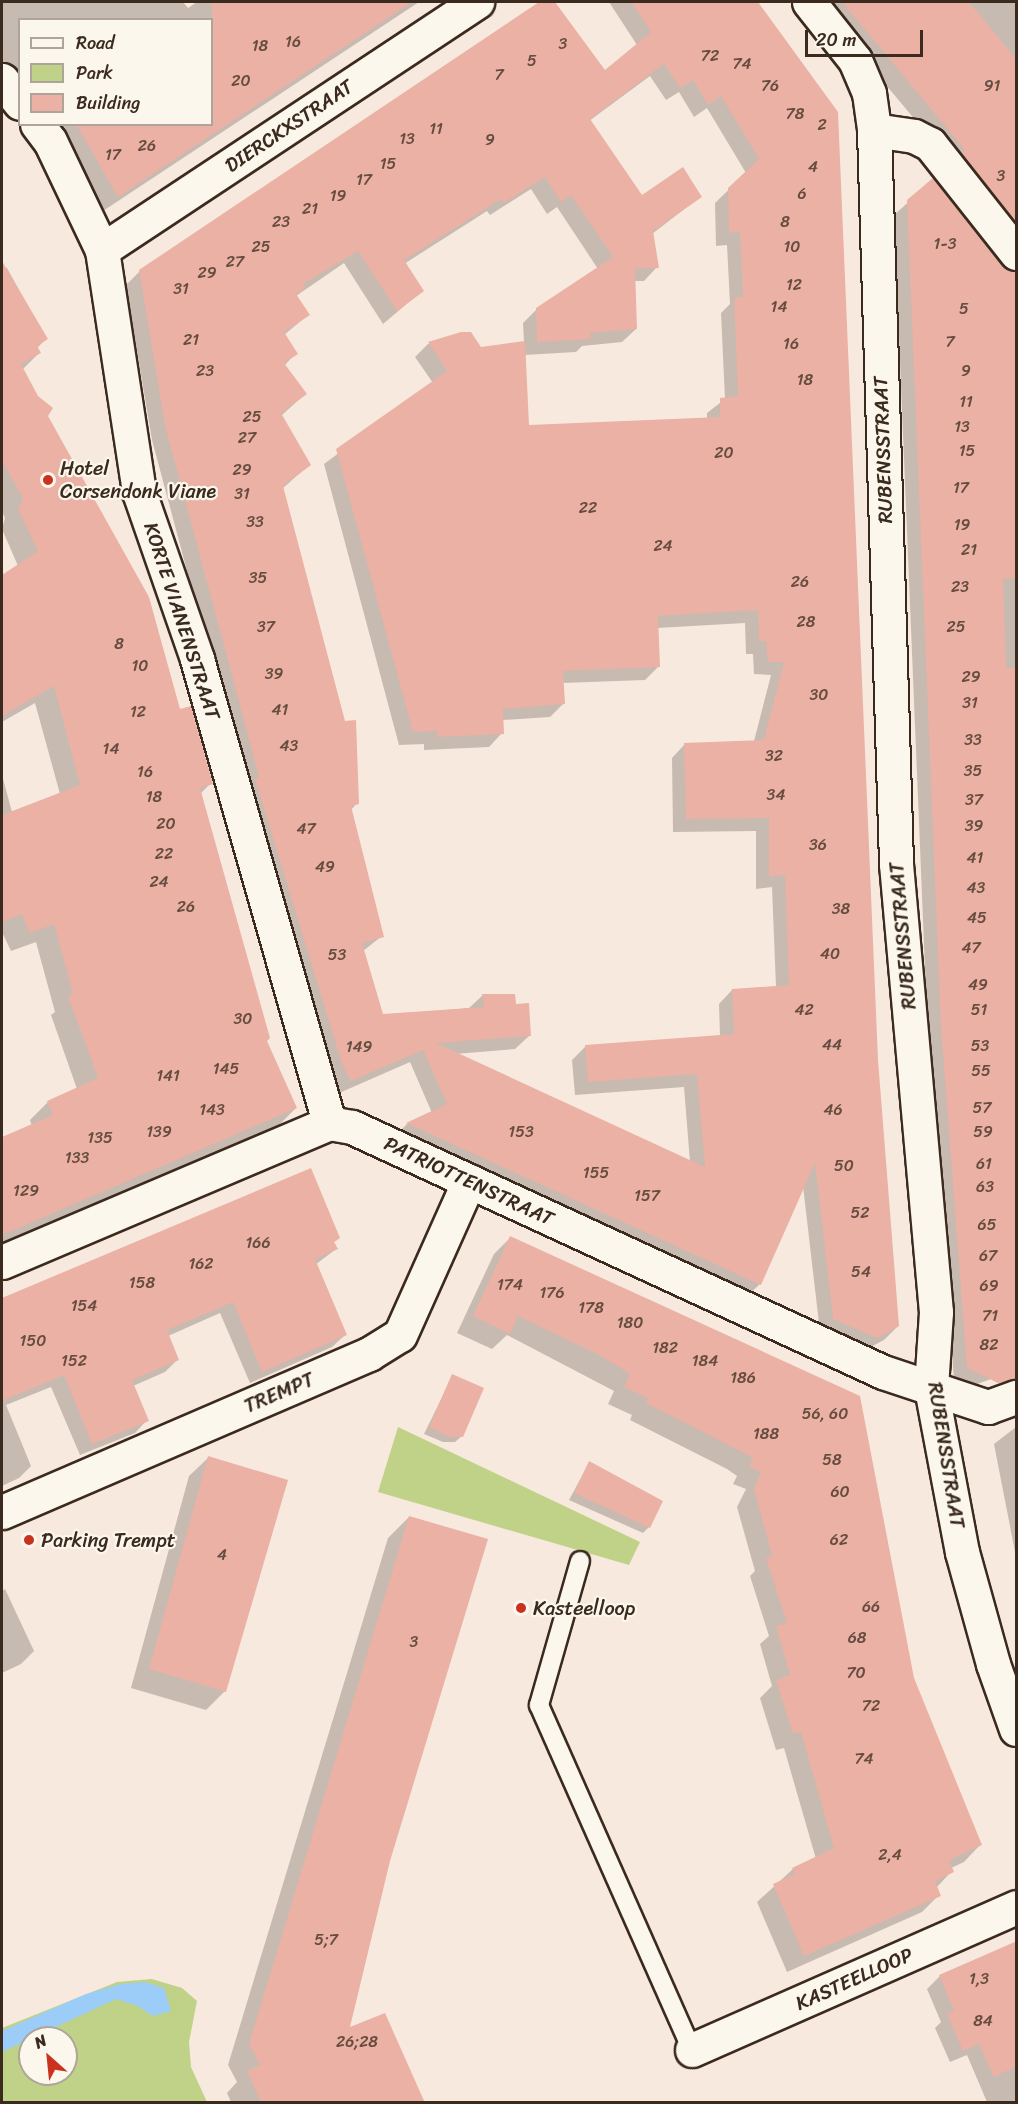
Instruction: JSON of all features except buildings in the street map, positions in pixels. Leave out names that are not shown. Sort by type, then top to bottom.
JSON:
[{"type":"street","name":"DIERCKXSTRAAT","points":[[102,250],[477,2]]},
{"type":"street","name":"RUBENSSTRAAT","points":[[809,2],[855,60],[869,93],[874,130],[896,864],[936,1312],[931,1388],[962,1552],[1017,1729]]},
{"type":"street","points":[[2,80],[18,100]]},
{"type":"street","name":"KORTE VIANENSTRAAT","points":[[39,126],[50,141],[102,250],[139,492],[200,671],[329,1123]]},
{"type":"street","points":[[874,130],[914,136],[930,144],[1017,254]]},
{"type":"street","points":[[2,1262],[329,1123]]},
{"type":"street","name":"PATRIOTTENSTRAAT","points":[[329,1123],[352,1127],[884,1372],[988,1407],[1017,1397]]},
{"type":"street","name":"TREMPT","points":[[2,1512],[369,1354],[399,1335],[469,1181]]},
{"type":"street","name":"KASTEELLOOP","points":[[692,2050],[1017,1907]]},
{"type":"lane","points":[[580,1561],[539,1705],[692,2050]]},
{"type":"green space","points":[[398,1427],[640,1542],[629,1565],[378,1492]]},
{"type":"green space","points":[[152,1979],[182,1988],[197,2001],[189,2042],[191,2067],[207,2102],[2,2102],[2,2028],[117,1982]]},
{"type":"water","points":[[145,1982],[164,1988],[171,2011],[153,2016],[138,2006],[116,1999],[58,2026],[18,2026],[18,2045],[2,2052],[2,2031],[86,1994],[121,1984]]},
{"type":"place","name":"Hotel Corsendonk Viane","points":[[48,480]]},
{"type":"place","name":"Parking Trempt","points":[[29,1540]]},
{"type":"place","name":"Kasteelloop","points":[[521,1608]]}]
